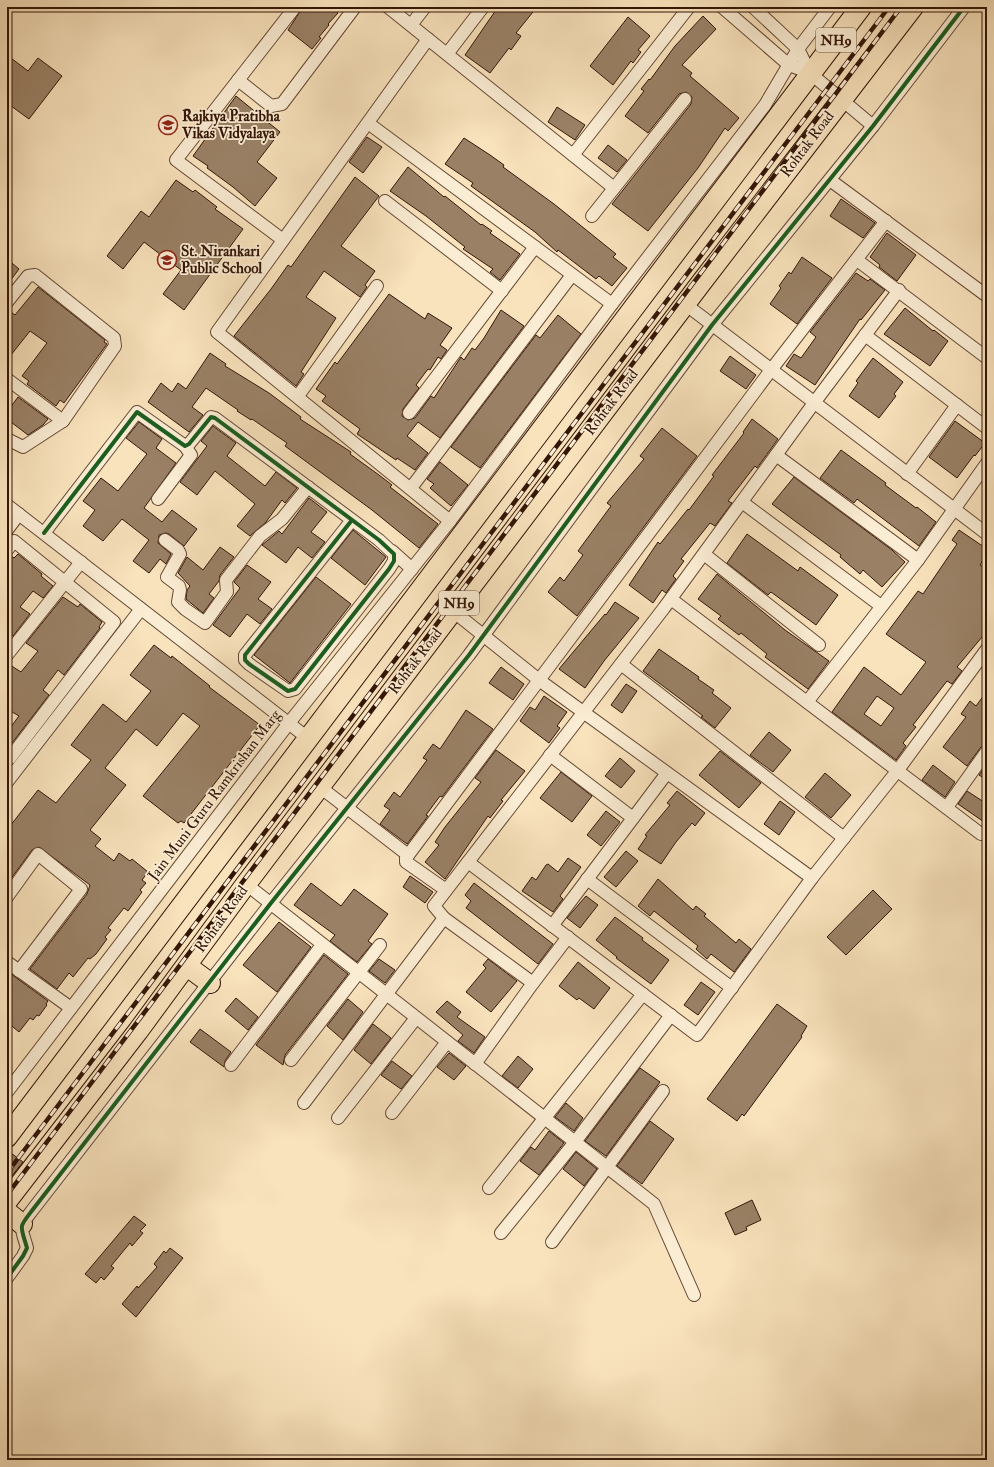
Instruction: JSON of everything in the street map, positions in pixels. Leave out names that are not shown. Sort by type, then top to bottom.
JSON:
[{"type":"main road","name":"NH9","points":[[7,1137],[861,7]]},
{"type":"main road","name":"Rohtak Road","points":[[7,1201],[187,966],[246,884],[685,304],[913,7]]},
{"type":"main road","points":[[187,966],[210,983]]},
{"type":"street","points":[[283,240],[176,160],[295,7]]},
{"type":"street","points":[[238,80],[271,106],[282,104],[355,7]]},
{"type":"street","points":[[388,7],[614,188]]},
{"type":"street","points":[[411,25],[425,7]]},
{"type":"street","points":[[447,54],[484,7]]},
{"type":"street","points":[[573,155],[689,7]]},
{"type":"street","points":[[722,7],[788,64],[810,73],[873,126]]},
{"type":"street","points":[[753,7],[798,49],[810,73]]},
{"type":"street","points":[[798,49],[830,7]]},
{"type":"street","points":[[7,1278],[27,1248],[15,1218],[210,983],[271,903],[484,635],[712,325],[873,126],[964,7]]},
{"type":"street","points":[[428,39],[217,332],[298,396],[450,521]]},
{"type":"street","name":"Jain Muni Guru Ramkrishan Marg","points":[[7,1092],[289,723],[450,521],[612,304],[765,105],[798,49]]},
{"type":"street","points":[[592,216],[685,99]]},
{"type":"street","points":[[368,122],[612,304]]},
{"type":"street","points":[[830,180],[987,296]]},
{"type":"street","points":[[385,201],[502,291]]},
{"type":"street","points":[[446,890],[406,862],[405,859],[771,370],[886,221]]},
{"type":"street","points":[[410,413],[535,247]]},
{"type":"street","points":[[857,260],[899,290],[987,358]]},
{"type":"street","points":[[7,302],[28,276],[35,275],[114,338],[115,346],[63,421],[23,447],[9,440]]},
{"type":"street","points":[[411,488],[572,275]]},
{"type":"street","points":[[298,396],[377,286]]},
{"type":"street","points":[[533,983],[444,918],[434,906],[670,600],[814,403],[899,290]]},
{"type":"street","points":[[685,304],[987,534]]},
{"type":"street","points":[[865,335],[987,428]]},
{"type":"street","points":[[7,379],[63,421]]},
{"type":"street","points":[[907,474],[957,405]]},
{"type":"street","points":[[44,533],[137,412],[185,446],[191,455],[158,499]]},
{"type":"street","points":[[185,446],[190,444],[213,417],[352,520],[392,551],[412,569]]},
{"type":"street","points":[[776,455],[918,560]]},
{"type":"street","points":[[807,702],[880,606],[918,560],[987,463]]},
{"type":"street","points":[[166,540],[178,550],[180,554],[167,577],[179,586],[180,590],[178,602],[185,609],[205,622],[227,592],[226,580],[230,574],[260,536],[282,519],[308,488]]},
{"type":"street","points":[[742,502],[880,606]]},
{"type":"street","points":[[7,505],[308,738]]},
{"type":"street","points":[[7,530],[19,514]]},
{"type":"street","points":[[352,520],[245,655],[245,660],[249,664],[288,691],[295,689],[388,570],[394,561],[392,551]]},
{"type":"street","points":[[7,550],[14,541],[114,622],[10,758],[7,759]]},
{"type":"street","points":[[704,554],[819,645]]},
{"type":"street","points":[[7,655],[81,562]]},
{"type":"street","points":[[670,600],[898,770],[981,834],[987,834]]},
{"type":"street","points":[[7,782],[141,609]]},
{"type":"street","points":[[453,611],[539,680],[812,878]]},
{"type":"street","points":[[468,862],[697,1035],[812,878],[898,770],[987,649]]},
{"type":"street","points":[[621,664],[844,838]]},
{"type":"street","points":[[947,807],[987,751]]},
{"type":"street","points":[[550,756],[633,818]]},
{"type":"street","points":[[552,926],[667,773]]},
{"type":"street","points":[[320,787],[408,855]]},
{"type":"street","points":[[7,896],[38,854],[81,889],[19,971]]},
{"type":"street","points":[[587,879],[732,988]]},
{"type":"street","points":[[246,884],[654,1204],[694,1295]]},
{"type":"street","points":[[304,1102],[387,995],[444,918]]},
{"type":"street","points":[[475,1064],[568,937]]},
{"type":"street","points":[[231,1065],[322,945]]},
{"type":"street","points":[[291,1060],[380,945]]},
{"type":"street","points":[[7,962],[71,1008]]},
{"type":"street","points":[[489,1188],[643,994]]},
{"type":"street","points":[[501,1233],[576,1142],[671,1015]]},
{"type":"street","points":[[338,1118],[416,1018]]},
{"type":"street","points":[[392,1113],[447,1042]]},
{"type":"street","points":[[552,1242],[608,1168],[663,1091]]},
{"type":"building","points":[[303,7],[332,7],[338,13],[328,24],[329,25],[319,37],[321,38],[312,49],[288,30]]},
{"type":"building","points":[[498,7],[537,7],[516,33],[521,36],[511,50],[509,48],[490,73],[465,55]]},
{"type":"building","points":[[703,16],[716,29],[682,65],[692,73],[690,76],[739,118],[728,131],[725,128],[698,168],[648,231],[612,204],[691,104],[692,97],[686,92],[679,94],[648,133],[625,116],[644,91],[641,89],[649,79],[650,80],[675,46]]},
{"type":"building","points":[[628,17],[650,36],[638,50],[641,52],[633,63],[631,61],[613,85],[590,66]]},
{"type":"building","points":[[7,55],[28,71],[38,58],[62,76],[29,119],[7,103]]},
{"type":"building","points":[[236,96],[280,132],[257,162],[277,178],[255,206],[233,187],[207,168],[208,166],[193,156]]},
{"type":"building","points":[[557,107],[585,125],[575,140],[548,122]]},
{"type":"building","points":[[367,137],[382,147],[363,173],[349,162]]},
{"type":"building","points":[[464,138],[504,165],[503,167],[554,204],[616,254],[613,257],[627,268],[612,286],[599,276],[596,279],[558,250],[557,252],[535,232],[471,186],[473,183],[445,164]]},
{"type":"building","points":[[608,145],[627,160],[617,172],[598,158]]},
{"type":"building","points":[[408,167],[444,197],[445,196],[481,225],[482,224],[492,231],[490,233],[520,254],[500,280],[490,272],[493,269],[463,249],[465,247],[426,216],[390,191]]},
{"type":"building","points":[[355,177],[379,196],[341,246],[375,271],[365,285],[367,287],[360,297],[324,271],[306,297],[336,318],[301,372],[304,374],[296,386],[234,336],[288,265],[291,267]]},
{"type":"building","points":[[176,180],[193,192],[195,190],[217,207],[215,209],[243,229],[184,310],[163,294],[181,270],[144,242],[123,269],[107,256],[141,211],[149,217]]},
{"type":"building","points":[[841,199],[875,223],[863,238],[830,216]]},
{"type":"building","points":[[887,233],[916,255],[897,281],[879,267],[880,265],[870,257]]},
{"type":"building","points":[[802,257],[832,278],[797,324],[770,304],[781,288],[779,286],[789,272],[791,274]]},
{"type":"building","points":[[7,259],[19,269],[7,285]]},
{"type":"building","points":[[856,273],[868,281],[870,279],[885,290],[861,320],[860,319],[815,385],[786,366],[794,354],[801,358],[816,337],[810,332]]},
{"type":"building","points":[[38,287],[105,340],[104,342],[107,344],[64,403],[60,400],[56,406],[27,384],[29,381],[22,376],[47,343],[30,331],[7,360],[7,309],[15,315]]},
{"type":"building","points":[[389,294],[425,319],[428,313],[452,328],[440,345],[447,350],[441,359],[438,357],[430,370],[428,369],[416,385],[419,388],[403,409],[402,416],[408,420],[415,418],[431,396],[434,398],[461,357],[464,360],[472,348],[475,350],[501,310],[524,326],[440,438],[418,422],[407,436],[428,453],[415,470],[397,458],[396,460],[357,434],[360,429],[322,401],[326,396],[316,389],[335,362],[337,364]]},
{"type":"building","points":[[905,308],[948,341],[930,366],[884,334]]},
{"type":"building","points":[[558,315],[581,334],[480,468],[451,447],[536,335],[540,338]]},
{"type":"building","points":[[210,353],[226,364],[225,366],[269,393],[301,417],[300,419],[351,452],[350,454],[392,485],[390,487],[438,524],[419,548],[372,510],[285,446],[287,443],[252,419],[251,420],[237,411],[238,410],[206,388],[192,407],[203,415],[189,432],[148,402],[161,383],[172,392],[178,383],[186,389]]},
{"type":"building","points":[[730,356],[756,375],[746,389],[720,371]]},
{"type":"building","points":[[873,358],[903,382],[894,394],[896,396],[879,418],[849,396],[858,383],[856,381]]},
{"type":"building","points":[[18,397],[48,419],[43,425],[28,435],[7,419],[7,412]]},
{"type":"building","points":[[752,419],[778,439],[757,468],[755,466],[728,501],[732,503],[715,526],[710,523],[681,559],[684,561],[673,576],[676,579],[666,593],[662,590],[653,603],[629,585],[658,542],[660,544],[688,509],[689,510],[714,476],[712,475],[744,433],[743,432]]},
{"type":"building","points":[[955,421],[985,443],[957,478],[929,457]]},
{"type":"building","points":[[139,422],[162,439],[156,448],[176,463],[144,508],[162,522],[172,510],[197,529],[184,546],[169,534],[166,533],[159,535],[158,543],[171,554],[166,564],[160,559],[149,573],[133,561],[149,540],[122,519],[103,541],[83,526],[95,510],[83,501],[101,478],[118,491],[147,454],[126,438]]},
{"type":"building","points":[[213,426],[236,443],[227,456],[265,486],[276,472],[297,488],[285,503],[282,500],[266,522],[250,536],[237,526],[255,504],[215,471],[197,495],[180,482],[207,446],[201,441]]},
{"type":"building","points":[[662,428],[697,456],[577,616],[548,592],[560,577],[564,581],[583,555],[578,551],[611,506],[607,503],[644,459],[640,456]]},
{"type":"building","points":[[841,450],[886,483],[885,485],[936,522],[919,546],[857,499],[854,503],[820,478]]},
{"type":"building","points":[[440,462],[468,485],[451,506],[430,488],[434,484],[427,479]]},
{"type":"building","points":[[794,477],[892,550],[905,562],[882,587],[863,570],[860,574],[840,557],[841,555],[772,504]]},
{"type":"building","points":[[309,498],[327,512],[311,532],[325,542],[312,558],[298,547],[286,563],[262,545],[279,531],[282,534]]},
{"type":"building","points":[[353,530],[386,557],[365,585],[331,558]]},
{"type":"building","points":[[959,530],[987,549],[987,554],[980,565],[987,570],[987,631],[957,667],[962,671],[952,684],[947,681],[913,725],[916,727],[903,743],[906,746],[896,760],[832,712],[864,667],[901,695],[926,662],[886,634],[918,591],[923,594],[957,544],[952,540]],"holes":[[[877,696],[894,708],[881,726],[864,714]]]},
{"type":"building","points":[[747,534],[798,571],[800,567],[838,595],[816,625],[771,592],[768,595],[727,563]]},
{"type":"building","points":[[220,547],[234,557],[220,575],[219,581],[209,594],[214,598],[203,613],[186,599],[187,590],[190,586],[178,573],[187,557],[203,570]]},
{"type":"building","points":[[18,554],[42,574],[41,576],[53,586],[43,598],[33,591],[20,607],[30,614],[13,636],[7,631],[7,557],[11,556],[14,558]]},
{"type":"building","points":[[247,565],[271,582],[258,599],[272,609],[260,624],[247,614],[230,637],[213,625],[240,588],[234,582]]},
{"type":"building","points":[[717,574],[785,630],[829,661],[808,689],[765,657],[767,654],[741,633],[739,635],[718,619],[721,616],[698,599]]},
{"type":"building","points":[[316,577],[351,604],[290,683],[254,655]]},
{"type":"building","points":[[63,597],[78,607],[80,604],[102,622],[99,627],[100,628],[64,675],[58,670],[43,690],[49,695],[12,743],[7,740],[7,732],[19,716],[7,709],[7,663],[21,672],[38,651],[26,643]]},
{"type":"building","points":[[615,602],[639,618],[604,661],[585,688],[559,669],[605,614],[606,615]]},
{"type":"building","points":[[154,645],[171,658],[172,656],[210,686],[209,687],[260,725],[184,823],[181,821],[178,823],[143,796],[200,726],[183,713],[157,746],[136,729],[105,768],[126,785],[90,830],[101,839],[95,846],[114,861],[119,853],[130,861],[132,859],[148,872],[142,880],[146,883],[140,890],[142,892],[128,911],[124,908],[108,928],[111,930],[105,937],[107,939],[96,954],[90,959],[88,958],[73,977],[69,973],[57,989],[30,969],[87,894],[90,885],[39,847],[32,850],[7,884],[7,830],[38,790],[56,803],[91,760],[71,745],[103,704],[126,722],[151,691],[130,675]]},
{"type":"building","points":[[659,649],[699,677],[698,679],[714,690],[712,693],[731,708],[715,728],[701,717],[703,716],[643,671]]},
{"type":"building","points":[[501,667],[524,684],[513,700],[489,683]]},
{"type":"building","points":[[626,684],[637,691],[622,713],[611,705]]},
{"type":"building","points":[[987,691],[987,744],[981,747],[967,766],[943,747],[966,717],[961,714],[970,701],[976,706]]},
{"type":"building","points":[[544,696],[567,712],[557,726],[560,728],[549,743],[520,721],[530,707],[535,710]]},
{"type":"building","points":[[466,710],[493,729],[442,797],[440,796],[426,815],[428,816],[407,844],[380,824],[390,810],[384,806],[394,792],[400,797],[427,760],[423,758],[433,744],[440,749]]},
{"type":"building","points":[[769,732],[791,750],[773,772],[750,755]]},
{"type":"building","points":[[496,750],[525,771],[501,800],[503,801],[490,818],[488,816],[445,879],[425,862],[439,845],[435,842],[445,827],[481,782],[475,778]]},
{"type":"building","points":[[720,751],[761,783],[739,808],[699,775]]},
{"type":"building","points":[[620,758],[635,771],[621,788],[605,776]]},
{"type":"building","points":[[987,764],[987,780],[979,775]]},
{"type":"building","points":[[933,765],[955,782],[945,797],[922,780]]},
{"type":"building","points":[[561,772],[592,796],[572,822],[540,798]]},
{"type":"building","points":[[825,773],[851,795],[831,818],[805,797]]},
{"type":"building","points":[[677,791],[705,813],[695,826],[692,823],[676,842],[661,864],[638,849],[647,836],[645,835],[670,805],[667,803]]},
{"type":"building","points":[[967,791],[987,804],[987,824],[958,804]]},
{"type":"building","points":[[780,801],[795,812],[779,835],[764,824]]},
{"type":"building","points":[[606,811],[620,822],[601,846],[587,835]]},
{"type":"building","points":[[626,851],[638,861],[616,887],[604,877]]},
{"type":"building","points":[[568,858],[581,867],[560,896],[563,899],[553,912],[522,891],[532,877],[536,880],[546,865],[548,864],[558,872]]},
{"type":"building","points":[[410,876],[433,892],[425,903],[403,887]]},
{"type":"building","points":[[658,879],[693,910],[696,906],[706,914],[704,916],[736,943],[739,939],[751,949],[734,972],[711,954],[707,959],[696,949],[698,946],[654,911],[650,916],[638,906]]},
{"type":"building","points":[[311,883],[341,906],[354,889],[388,914],[368,941],[372,944],[357,962],[330,941],[335,935],[294,905]]},
{"type":"building","points":[[474,883],[553,944],[538,964],[466,908],[471,901],[465,895]]},
{"type":"building","points":[[873,890],[892,909],[846,955],[827,937]]},
{"type":"building","points":[[586,896],[598,905],[580,928],[567,918]]},
{"type":"building","points":[[615,917],[669,960],[651,984],[616,958],[617,957],[596,940]]},
{"type":"building","points":[[279,922],[311,947],[277,992],[243,965]]},
{"type":"building","points":[[324,955],[348,974],[285,1055],[283,1065],[256,1045]]},
{"type":"building","points":[[379,959],[395,970],[385,983],[369,971]]},
{"type":"building","points":[[488,959],[517,981],[491,1012],[466,992],[486,968],[483,965]]},
{"type":"building","points":[[578,962],[610,988],[594,1009],[579,998],[577,1000],[559,986]]},
{"type":"building","points":[[7,971],[48,1001],[46,1004],[47,1005],[39,1016],[37,1015],[33,1020],[30,1018],[19,1032],[7,1022]]},
{"type":"building","points":[[701,982],[715,992],[698,1015],[684,1005]]},
{"type":"building","points":[[236,998],[258,1017],[248,1030],[225,1011]]},
{"type":"building","points":[[348,999],[363,1012],[343,1040],[327,1026]]},
{"type":"building","points":[[447,1001],[461,1012],[457,1017],[485,1037],[474,1053],[458,1041],[463,1035],[436,1012]]},
{"type":"building","points":[[777,1004],[807,1026],[801,1036],[802,1037],[744,1116],[742,1114],[737,1121],[707,1099]]},
{"type":"building","points":[[373,1024],[391,1038],[371,1064],[354,1050]]},
{"type":"building","points":[[200,1029],[231,1052],[225,1061],[224,1067],[190,1042]]},
{"type":"building","points":[[449,1053],[466,1066],[454,1080],[437,1067]]},
{"type":"building","points":[[518,1056],[533,1069],[518,1088],[502,1076]]},
{"type":"building","points":[[392,1061],[412,1076],[401,1089],[381,1075]]},
{"type":"building","points":[[640,1068],[660,1082],[606,1156],[585,1141]]},
{"type":"building","points":[[566,1103],[583,1118],[574,1131],[555,1117]]},
{"type":"building","points":[[650,1121],[674,1139],[642,1184],[617,1166]]},
{"type":"building","points":[[549,1131],[564,1143],[539,1175],[520,1161],[531,1147],[535,1150]]},
{"type":"building","points":[[7,1150],[23,1162],[7,1182]]},
{"type":"building","points":[[576,1152],[597,1169],[584,1186],[563,1169]]},
{"type":"building","points":[[752,1200],[761,1220],[746,1227],[747,1230],[735,1235],[725,1213]]},
{"type":"building","points":[[134,1216],[146,1225],[140,1231],[143,1233],[132,1246],[130,1243],[111,1266],[114,1268],[104,1280],[101,1277],[96,1283],[85,1274]]},
{"type":"building","points":[[170,1248],[183,1258],[136,1317],[122,1304],[137,1286],[138,1288],[157,1267],[154,1264],[164,1251],[166,1253]]},
{"type":"railway","points":[[7,1173],[889,7]]},
{"type":"railway","points":[[7,1195],[901,7]]},
{"type":"cycle path","points":[[7,1278],[27,1248],[22,1226],[29,1215],[271,903],[469,655],[712,325],[873,126],[964,7]]},
{"type":"cycle path","points":[[44,533],[137,412],[185,446],[189,444],[211,417],[215,418],[379,540],[394,554],[394,561],[389,569],[295,689],[288,691],[249,664],[245,660],[245,655],[352,520]]},
{"type":"place","name":"Rajkiya Pratibha Vikas Vidyalaya","points":[[168,125]]},
{"type":"place","name":"St. Nirankari Public School","points":[[167,260]]}]
